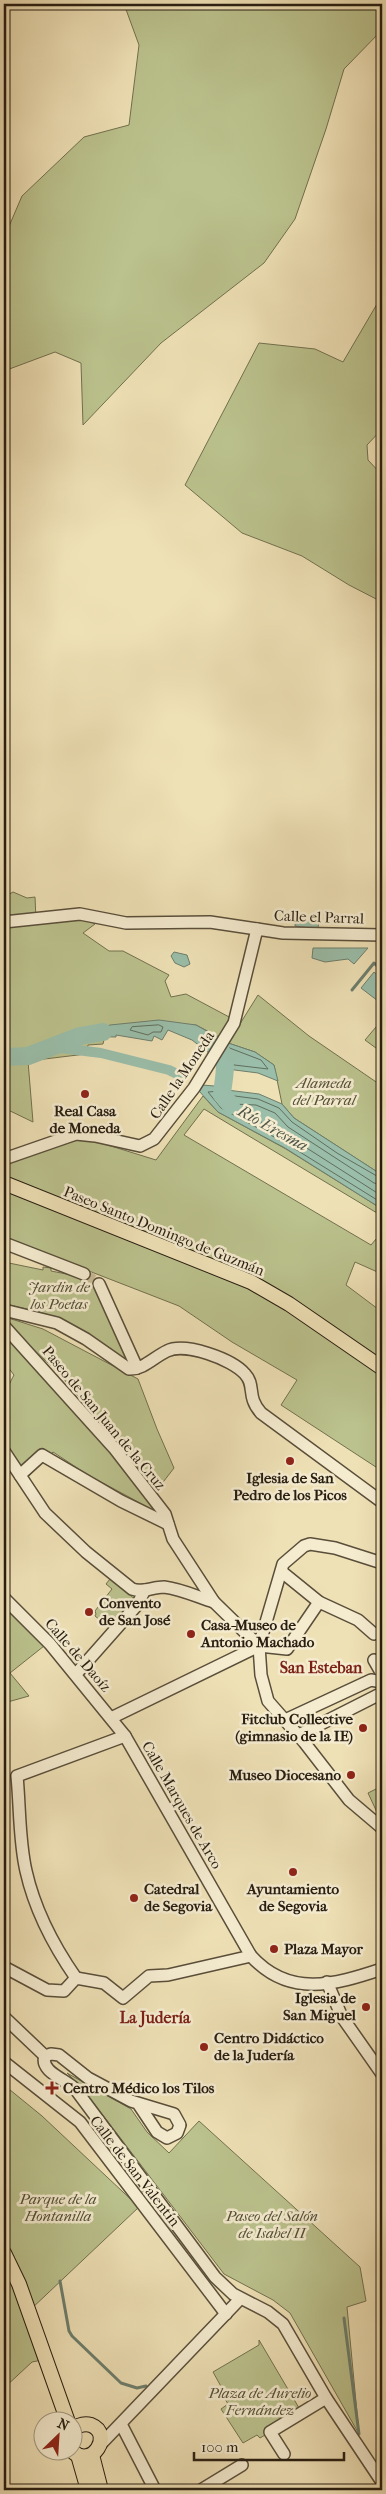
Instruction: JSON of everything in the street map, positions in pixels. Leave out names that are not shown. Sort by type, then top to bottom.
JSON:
[{"type":"main road","name":"Paseo Santo Domingo de Guzmán","points":[[4,1183],[251,1282],[289,1304],[382,1368]]},
{"type":"main road","points":[[4,2253],[19,2284],[64,2412]]},
{"type":"main road","points":[[61,2402],[84,2428],[100,2436],[86,2451],[88,2490]]},
{"type":"main road","points":[[86,2451],[101,2490]]},
{"type":"street","points":[[4,922],[80,914],[126,923],[210,922],[257,929]]},
{"type":"street","name":"Calle el Parral","points":[[236,1019],[257,929],[283,933],[382,935]]},
{"type":"street","name":"Calle la Moneda","points":[[4,1159],[76,1134],[95,1136],[128,1145],[147,1144],[160,1133],[194,1088],[236,1019]]},
{"type":"street","points":[[4,1243],[84,1274]]},
{"type":"street","points":[[99,1284],[137,1368],[176,1348],[186,1348],[220,1358],[246,1375],[251,1386],[251,1400],[261,1413],[382,1502]]},
{"type":"street","name":"Paseo de San Juan de la Cruz","points":[[4,1310],[56,1323],[86,1340],[128,1369],[137,1368]]},
{"type":"street","name":"Paseo de San Juan de la Cruz","points":[[8,1330],[114,1448],[164,1514],[173,1539],[218,1605],[259,1646]]},
{"type":"street","points":[[4,1451],[45,1513],[86,1552],[132,1589],[173,1589],[218,1605]]},
{"type":"street","points":[[20,1475],[42,1455],[168,1524]]},
{"type":"street","points":[[382,1563],[335,1548],[310,1544],[304,1546],[284,1562],[259,1646],[261,1675],[268,1701],[298,1735],[349,1800],[382,1828]]},
{"type":"street","points":[[282,1572],[319,1602],[358,1620],[374,1634]]},
{"type":"street","points":[[76,1674],[140,1601],[145,1590]]},
{"type":"street","name":"Calle de Daoíz","points":[[4,1598],[43,1635],[125,1736]]},
{"type":"street","points":[[112,1718],[136,1704],[259,1646],[287,1649],[319,1602]]},
{"type":"street","points":[[374,1660],[382,1674]]},
{"type":"street","points":[[284,1720],[363,1683],[373,1680],[382,1682]]},
{"type":"street","points":[[298,1735],[382,1693]]},
{"type":"street","points":[[125,1736],[17,1776],[26,1871],[37,1909],[53,1944],[76,1978],[104,1983],[123,1998],[149,1976],[168,1974],[251,1956],[270,1973],[289,1982],[327,1982],[360,1976],[382,1969]]},
{"type":"street","name":"Calle Marques de Arco","points":[[125,1736],[251,1956]]},
{"type":"street","points":[[4,1967],[47,1990],[64,1991],[76,1978]]},
{"type":"street","points":[[327,1982],[342,2017],[382,2074]]},
{"type":"street","points":[[4,2017],[45,2056]]},
{"type":"street","points":[[45,2056],[51,2054],[58,2055],[88,2078],[139,2105]]},
{"type":"street","points":[[45,2056],[43,2060],[46,2067],[69,2082],[76,2090],[215,2277],[240,2299],[280,2321],[326,2398],[382,2482]]},
{"type":"street","name":"Calle de San Valentín","points":[[4,2062],[80,2122],[226,2314]]},
{"type":"street","points":[[86,2451],[120,2426],[240,2299]]},
{"type":"street","points":[[284,2454],[270,2432],[326,2398]]},
{"type":"street","points":[[84,2428],[120,2426]]},
{"type":"street","points":[[120,2426],[155,2490]]},
{"type":"street","points":[[201,2490],[242,2465]]},
{"type":"green space","points":[[124,4],[382,4],[382,30],[344,69],[326,129],[295,219],[264,263],[161,343],[83,425],[81,363],[55,352],[4,371],[4,238],[22,196],[84,137],[129,125],[139,45]]},
{"type":"green space","points":[[377,304],[382,310],[382,429],[367,445],[368,460],[382,475],[382,602],[349,585],[302,556],[242,533],[185,485],[259,343],[315,349],[343,362]]},
{"type":"green space","points":[[13,892],[27,898],[35,897],[36,920],[80,916],[95,924],[83,933],[109,951],[123,951],[169,975],[165,981],[171,997],[186,994],[231,1018],[219,1037],[196,1025],[82,1036],[105,1035],[103,1044],[88,1045],[86,1054],[28,1061],[33,1122],[4,1108],[4,897]]},
{"type":"green space","name":"Alameda del Parral","points":[[258,995],[309,1036],[382,1086],[382,1175],[294,1118],[282,1104],[274,1065],[255,1052],[228,1043]]},
{"type":"green space","points":[[376,1027],[382,1032],[382,1048],[380,1051],[365,1040]]},
{"type":"green space","points":[[203,1096],[218,1112],[286,1149],[382,1209],[382,1216],[204,1109],[184,1135],[371,1245],[382,1232],[382,1274],[355,1262],[346,1285],[382,1312],[382,1471],[281,1405],[297,1380],[232,1342],[179,1306],[4,1238],[4,1158],[8,1160],[85,1138],[156,1160]]},
{"type":"green space","name":"Jardin de los Poetas","points":[[4,1262],[43,1270],[43,1267],[51,1268],[51,1271],[82,1277],[80,1284],[83,1285],[87,1281],[96,1288],[127,1360],[125,1361],[64,1320],[4,1304]]},
{"type":"green space","points":[[5,1317],[43,1329],[138,1379],[174,1468],[157,1490],[57,1371],[10,1328]]},
{"type":"green space","points":[[4,1330],[118,1457],[155,1511],[88,1475],[53,1452],[27,1478],[4,1446],[4,1424],[10,1418],[5,1407],[5,1396],[14,1375],[4,1362]]},
{"type":"green space","points":[[110,1579],[136,1600],[112,1630],[95,1616],[95,1611],[112,1589],[106,1584]]},
{"type":"green space","points":[[4,1606],[44,1646],[10,1673],[29,1696],[4,1703]]},
{"type":"green space","points":[[382,1786],[382,1823],[368,1793]]},
{"type":"green space","name":"Paseo del Salón de Isabel II","points":[[67,2073],[131,2109],[147,2132],[169,2153],[199,2121],[360,2267],[366,2301],[347,2307],[359,2434],[290,2313],[273,2300],[224,2274],[83,2089]]},
{"type":"green space","name":"Parque de la Hontanilla","points":[[4,2085],[42,2116],[139,2207],[29,2311],[47,2359],[32,2362],[4,2388]]},
{"type":"green space","name":"Plaza de Aurelio Fernández","points":[[259,2340],[302,2413],[260,2438],[257,2435],[243,2443],[221,2409],[228,2404],[213,2372],[259,2345]]},
{"type":"water","points":[[296,917],[319,919],[318,929],[295,926]]},
{"type":"water","points":[[313,948],[368,948],[354,964],[348,959],[325,962],[312,958]]},
{"type":"water","points":[[174,952],[187,955],[190,964],[184,967],[175,963],[171,956]]},
{"type":"water","points":[[374,972],[382,979],[382,994],[378,1001],[361,988]]},
{"type":"water","points":[[159,1020],[196,1025],[228,1043],[255,1052],[274,1065],[278,1081],[258,1073],[219,1068],[218,1060],[192,1040],[168,1030],[162,1040],[154,1036],[152,1041],[116,1035],[116,1037],[80,1036],[110,1025]]},
{"type":"water","points":[[202,1085],[227,1087],[227,1090],[259,1094],[282,1104],[294,1118],[382,1175],[382,1209],[285,1148],[218,1112],[199,1091]]},
{"type":"waterway","points":[[352,990],[374,963],[382,970]]},
{"type":"waterway","name":"Río Eresma","points":[[4,1057],[28,1056],[80,1036],[103,1032]]},
{"type":"waterway","points":[[53,1047],[101,1053],[169,1070],[179,1075]]},
{"type":"waterway","name":"Río Eresma","points":[[218,1047],[222,1052],[225,1063],[222,1095],[231,1105]]},
{"type":"waterway","points":[[60,2281],[69,2331],[72,2336],[121,2383],[137,2388],[146,2386]]},
{"type":"waterway","points":[[344,2318],[359,2434]]},
{"type":"tunnel","points":[[84,1274],[99,1284]]},
{"type":"place","name":"Real Casa de Moneda","points":[[85,1094]]},
{"type":"place","name":"Iglesia de San Pedro de los Picos","points":[[290,1461]]},
{"type":"place","name":"Convento de San José","points":[[89,1612]]},
{"type":"place","name":"Casa-Museo de Antonio Machado","points":[[191,1634]]},
{"type":"place","name":"Fitclub Collective (gimnasio de la IE)","points":[[363,1728]]},
{"type":"place","name":"Museo Diocesano","points":[[351,1775]]},
{"type":"place","name":"Ayuntamiento de Segovia","points":[[293,1872]]},
{"type":"place","name":"Catedral de Segovia","points":[[134,1898]]},
{"type":"place","name":"Plaza Mayor","points":[[274,1949]]},
{"type":"place","name":"Iglesia de San Miguel","points":[[366,2007]]},
{"type":"place","name":"Centro Didáctico de la Judería","points":[[204,2047]]},
{"type":"place","name":"Centro Médico los Tilos","points":[[52,2088]]},
{"type":"district","name":"San Esteban","points":[[321,1667]]},
{"type":"district","name":"La Judería","points":[[155,2017]]}]
